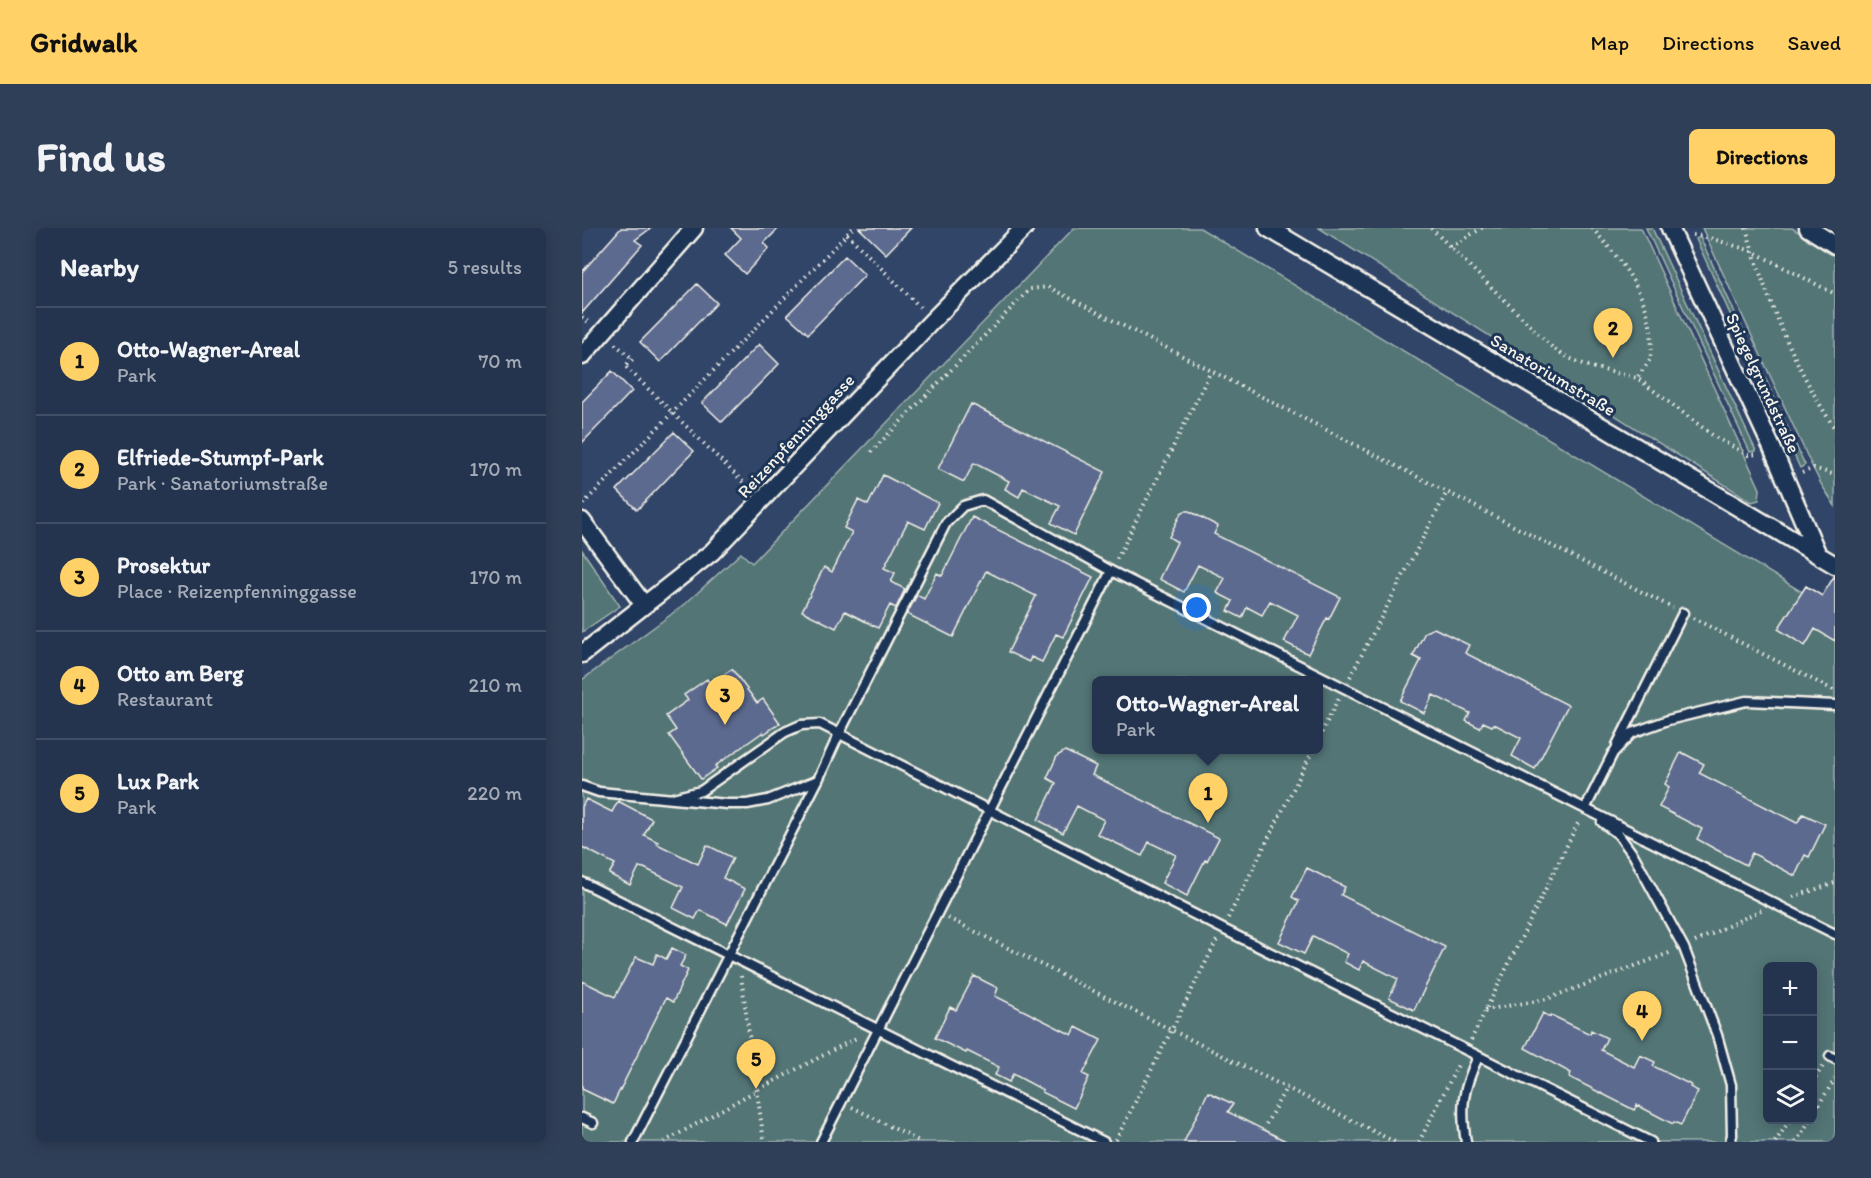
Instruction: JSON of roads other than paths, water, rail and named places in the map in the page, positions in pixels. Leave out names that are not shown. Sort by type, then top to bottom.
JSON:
[{"type":"street","points":[[582,356],[694,228]]},
{"type":"street","name":"Reizenpfenninggasse","points":[[582,654],[712,552],[1024,228]]},
{"type":"street","name":"Sanatoriumstraße","points":[[1268,228],[1835,565]]},
{"type":"street","name":"Spiegelgrundstraße","points":[[1670,228],[1772,448],[1818,555]]},
{"type":"street","points":[[1808,228],[1835,245]]},
{"type":"street","points":[[582,521],[644,606]]},
{"type":"lane","points":[[633,1142],[946,523],[963,506],[983,500],[1111,571],[1320,676]]},
{"type":"lane","points":[[821,1142],[1111,571]]},
{"type":"lane","points":[[1585,809],[1683,613]]},
{"type":"lane","points":[[1323,677],[1835,934]]},
{"type":"lane","points":[[1613,753],[1632,733],[1668,720],[1746,701],[1835,705]]},
{"type":"lane","points":[[673,798],[700,790],[785,732],[801,725],[820,724],[1223,929],[1651,1142]]},
{"type":"lane","points":[[582,786],[599,792],[747,804],[768,800],[818,780]]},
{"type":"lane","points":[[1585,809],[1618,834],[1634,856],[1684,948],[1717,1035],[1731,1085],[1732,1135],[1730,1142]]},
{"type":"lane","points":[[582,882],[1104,1142]]},
{"type":"lane","points":[[1466,1142],[1463,1096],[1467,1080],[1478,1057]]},
{"type":"lane","points":[[582,1118],[593,1123]]},
{"type":"place","name":"Elfriede-Stumpf-Park","points":[[1613,358]]},
{"type":"place","name":"Prosektur","points":[[725,725]]},
{"type":"place","name":"Otto-Wagner-Areal","points":[[1208,823]]},
{"type":"place","name":"Otto am Berg","points":[[1642,1041]]},
{"type":"place","name":"Lux Park","points":[[756,1089]]}]
